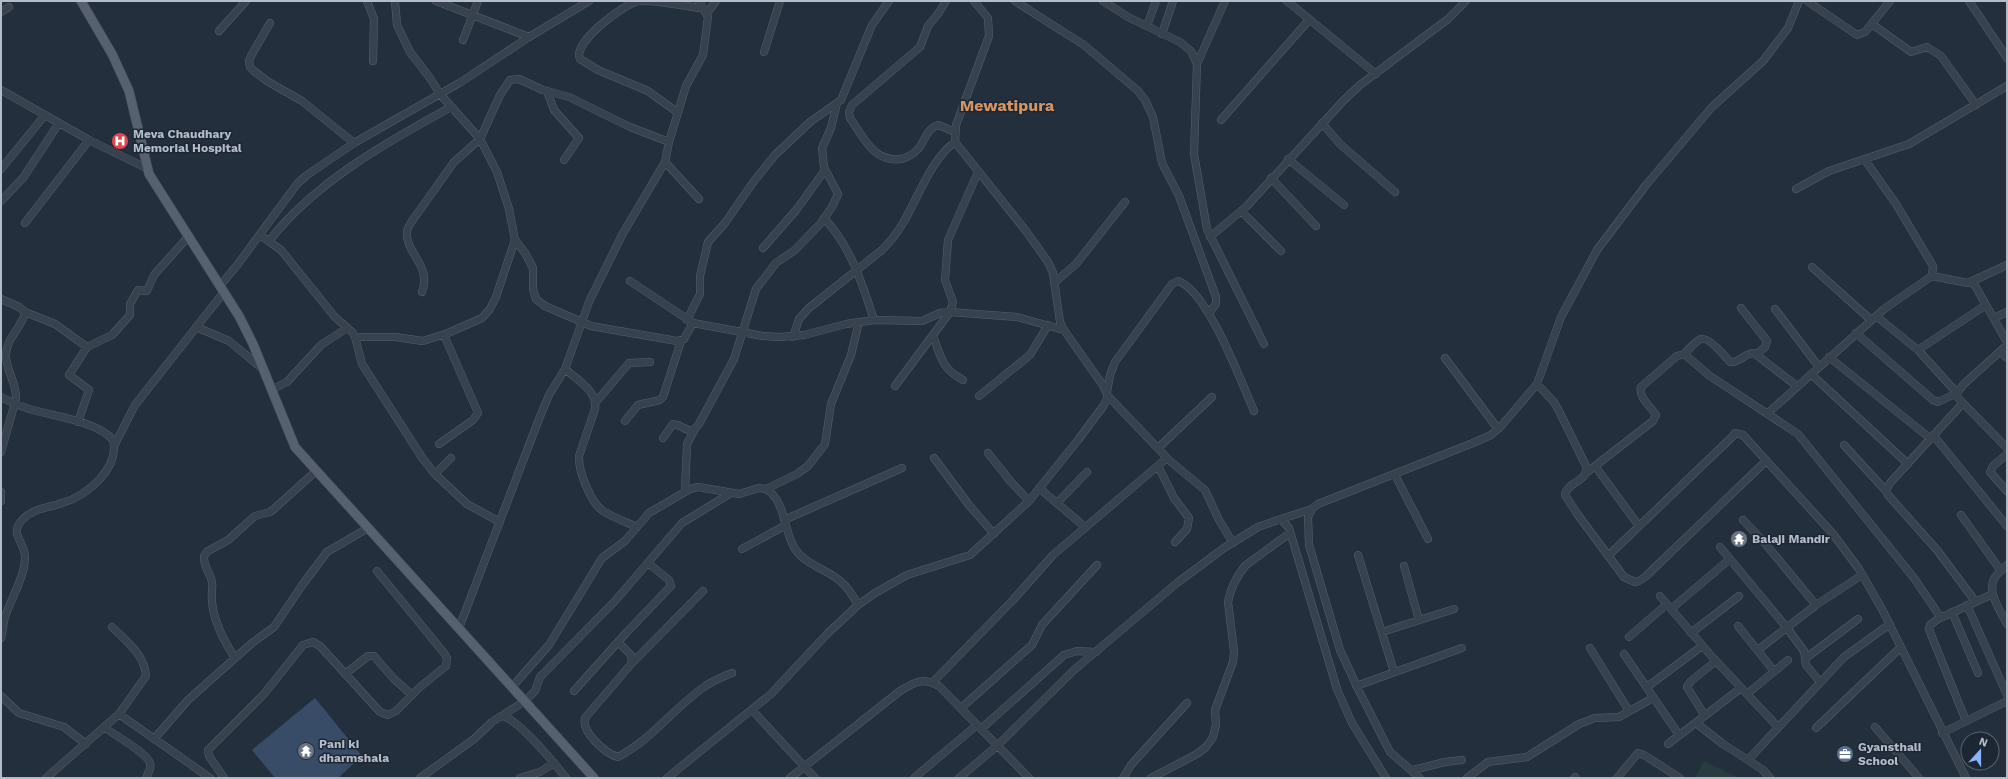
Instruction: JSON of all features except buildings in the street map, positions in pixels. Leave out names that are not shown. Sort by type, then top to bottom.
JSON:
[{"type":"main road","points":[[81,1],[112,54],[129,91],[146,168],[168,208],[222,289],[253,344],[290,438],[302,456],[594,778]]},
{"type":"street","points":[[219,32],[246,1]]},
{"type":"street","points":[[367,1],[374,19],[373,60]]},
{"type":"street","points":[[394,1],[395,18],[400,36],[440,94],[480,139],[500,180],[515,240],[525,252],[533,268],[533,289],[536,299],[545,306],[582,323],[627,334],[681,341]]},
{"type":"street","points":[[436,1],[529,37]]},
{"type":"street","points":[[462,40],[478,1]]},
{"type":"street","points":[[114,446],[135,406],[196,327],[297,184],[307,175],[354,143],[440,94],[529,37],[589,1]]},
{"type":"street","points":[[459,628],[539,419],[549,395],[565,369],[589,302],[622,235],[665,162],[677,112],[686,86],[703,55],[708,18],[699,1]]},
{"type":"street","points":[[705,11],[716,1]]},
{"type":"street","points":[[764,52],[780,1]]},
{"type":"street","points":[[625,421],[638,405],[664,397],[681,341],[687,336],[690,321],[700,294],[700,276],[705,248],[713,235],[725,223],[754,181],[775,155],[810,122],[837,103],[843,96],[874,21],[889,1]]},
{"type":"street","points":[[946,1],[928,26],[920,47],[852,105],[849,112],[850,118],[874,151],[882,158],[889,160],[907,158],[912,155],[931,129],[938,125],[955,132]]},
{"type":"street","points":[[974,1],[988,18],[989,36],[955,132],[955,142],[1026,231],[1048,262],[1054,282],[1060,322],[1107,394],[1167,458],[1205,490],[1219,520],[1233,543]]},
{"type":"street","points":[[1015,1],[1066,32],[1088,48],[1137,90],[1145,100],[1153,117],[1162,163],[1179,196],[1216,297],[1216,304],[1209,312]]},
{"type":"street","points":[[1102,1],[1162,34],[1180,42],[1191,51],[1197,64]]},
{"type":"street","points":[[1147,26],[1156,1]]},
{"type":"street","points":[[1162,34],[1173,1]]},
{"type":"street","points":[[1225,1],[1197,64],[1194,154],[1207,229],[1264,344]]},
{"type":"street","points":[[1287,1],[1376,74]]},
{"type":"street","points":[[1210,237],[1241,211],[1342,101],[1448,19],[1466,1]]},
{"type":"street","points":[[959,778],[997,746],[1036,706],[1096,652],[1177,583],[1233,543],[1258,527],[1312,509],[1318,504],[1395,475],[1491,435],[1537,384],[1561,317],[1596,250],[1646,185],[1712,107],[1763,61],[1788,28],[1801,1],[1857,36],[1865,32],[1890,1]]},
{"type":"street","points":[[1969,1],[2007,58]]},
{"type":"street","points":[[677,112],[648,91],[592,67],[580,59],[578,54],[586,40],[603,23],[636,2],[648,2],[705,11]]},
{"type":"street","points":[[1,12],[9,7]]},
{"type":"street","points":[[1221,120],[1309,20]]},
{"type":"street","points":[[270,23],[251,56],[249,61],[250,67],[267,80],[302,101],[354,143]]},
{"type":"street","points":[[1872,24],[1911,52],[1927,47],[1935,51],[1941,56],[1976,105]]},
{"type":"street","points":[[422,292],[425,275],[406,234],[407,229],[454,162],[480,139],[500,95],[510,80],[519,80],[547,91],[569,97],[630,127],[669,142]]},
{"type":"street","points":[[1796,189],[1821,175],[1909,144],[2007,86]]},
{"type":"street","points":[[1,90],[89,140],[146,168]]},
{"type":"street","points":[[547,91],[554,110],[579,138],[564,160]]},
{"type":"street","points":[[685,491],[687,444],[729,371],[743,332],[754,292],[776,263],[795,250],[824,218],[832,207],[838,194],[825,170],[823,163],[823,144],[831,128],[837,103]]},
{"type":"street","points":[[269,241],[286,222],[334,180],[379,148],[451,107]]},
{"type":"street","points":[[1,169],[45,115]]},
{"type":"street","points":[[1,201],[23,178],[60,123]]},
{"type":"street","points":[[1322,123],[1340,144],[1395,192]]},
{"type":"street","points":[[26,223],[89,140]]},
{"type":"street","points":[[793,336],[799,319],[806,311],[882,250],[897,233],[939,160],[948,147],[955,142]]},
{"type":"street","points":[[1288,159],[1344,205]]},
{"type":"street","points":[[1768,413],[1873,318],[1932,276],[1934,270],[1933,266],[1899,209],[1866,160]]},
{"type":"street","points":[[665,162],[699,199]]},
{"type":"street","points":[[763,248],[797,209],[825,170]]},
{"type":"street","points":[[895,386],[950,312],[953,302],[945,280],[948,240],[978,172]]},
{"type":"street","points":[[1271,178],[1316,226]]},
{"type":"street","points":[[1054,282],[1076,264],[1125,202]]},
{"type":"street","points":[[1241,211],[1281,251]]},
{"type":"street","points":[[824,218],[837,233],[857,269],[874,320]]},
{"type":"street","points":[[260,235],[288,257],[327,309],[355,337],[362,364],[435,474],[467,504],[500,522]]},
{"type":"street","points":[[78,422],[89,390],[69,375],[87,347],[112,335],[130,315],[130,304],[138,290],[146,291],[154,274],[188,236]]},
{"type":"street","points":[[355,337],[395,337],[423,341],[444,335],[482,318],[490,309],[496,298],[515,240]]},
{"type":"street","points":[[1932,276],[1961,283],[1973,282],[2007,265]]},
{"type":"street","points":[[1812,267],[1873,318],[1918,350],[1956,393],[1958,398],[2007,448]]},
{"type":"street","points":[[630,281],[690,321],[769,336],[793,336],[874,320],[922,321],[940,313],[950,312],[1017,317],[1064,330]]},
{"type":"street","points":[[667,778],[771,694],[828,633],[858,605],[875,593],[907,575],[970,555],[1028,501],[1078,440],[1104,405],[1110,375],[1115,362],[1175,282],[1182,282],[1209,312],[1254,411]]},
{"type":"street","points":[[1856,333],[1933,400],[1938,402],[1956,393],[1964,384],[2001,352],[2007,344],[1973,282]]},
{"type":"street","points":[[1,300],[19,307],[25,312],[55,324],[87,347]]},
{"type":"street","points":[[1918,350],[1986,305]]},
{"type":"street","points":[[1740,308],[1767,341],[1766,347],[1757,354]]},
{"type":"street","points":[[1775,309],[1818,367]]},
{"type":"street","points":[[1,452],[17,392],[7,362],[6,349],[10,339],[24,320],[25,312]]},
{"type":"street","points":[[1994,318],[2007,312]]},
{"type":"street","points":[[766,489],[803,470],[825,444],[831,404],[852,356],[859,322]]},
{"type":"street","points":[[979,396],[1030,355],[1048,325]]},
{"type":"street","points":[[196,327],[229,341],[263,369]]},
{"type":"street","points":[[271,390],[287,382],[320,345],[347,328]]},
{"type":"street","points":[[439,444],[474,420],[478,413],[444,335]]},
{"type":"street","points":[[933,336],[945,366],[952,374],[963,380]]},
{"type":"street","points":[[1766,461],[1639,581],[1635,582],[1624,577],[1565,495],[1569,488],[1586,473],[1655,418],[1654,411],[1642,396],[1640,390],[1641,387],[1677,356],[1684,354],[1699,340],[1703,339],[1711,342],[1730,362],[1736,362],[1750,353],[1757,354],[1797,386]]},
{"type":"street","points":[[2001,352],[2007,358]]},
{"type":"street","points":[[1684,354],[1710,376],[1768,413],[1798,434],[1808,444],[1914,578],[1941,618]]},
{"type":"street","points":[[1830,357],[1932,437],[2007,526]]},
{"type":"street","points":[[1445,358],[1498,429]]},
{"type":"street","points":[[637,527],[599,508],[580,469],[579,456],[596,402],[629,363],[650,362]]},
{"type":"street","points":[[565,369],[594,395],[596,402]]},
{"type":"street","points":[[1811,374],[1908,464]]},
{"type":"street","points":[[1537,384],[1553,401],[1558,409],[1585,464],[1586,473]]},
{"type":"street","points":[[1,397],[15,403],[78,422],[109,436],[114,446],[114,452],[109,465],[85,491],[63,503],[31,512],[17,525],[16,531],[24,549],[25,562],[4,620],[1,638]]},
{"type":"street","points":[[1158,448],[1212,397]]},
{"type":"street","points":[[1886,491],[1887,487],[1963,403]]},
{"type":"street","points":[[664,438],[673,424],[690,431],[695,429]]},
{"type":"street","points":[[1608,556],[1735,433],[1743,435],[1833,534],[1862,575],[1890,624],[1942,733],[1966,778]]},
{"type":"street","points":[[1844,445],[1947,561],[1975,602]]},
{"type":"street","points":[[988,453],[1028,501]]},
{"type":"street","points":[[2007,454],[1993,466],[1990,472],[2007,491]]},
{"type":"street","points":[[435,474],[452,458]]},
{"type":"street","points":[[934,458],[969,505],[994,534]]},
{"type":"street","points":[[932,683],[1013,600],[1053,555],[1167,458]]},
{"type":"street","points":[[1158,466],[1174,498],[1189,518],[1187,529],[1175,542]]},
{"type":"street","points":[[1595,466],[1638,526]]},
{"type":"street","points":[[742,549],[785,523],[902,468]]},
{"type":"street","points":[[235,658],[222,636],[214,612],[212,602],[212,582],[205,567],[204,556],[208,551],[228,540],[255,516],[270,512],[274,509],[316,471]]},
{"type":"street","points":[[1057,503],[1087,472]]},
{"type":"street","points":[[1395,475],[1428,539]]},
{"type":"street","points":[[512,687],[549,645],[602,558],[625,541],[649,514],[685,491],[698,487],[739,494],[759,488],[766,489],[775,497],[794,547],[800,555],[840,581],[850,590],[858,605]]},
{"type":"street","points":[[1039,488],[1085,527]]},
{"type":"street","points":[[1,492],[1,501]]},
{"type":"street","points":[[420,778],[474,739],[492,722],[525,701],[535,691],[540,677],[615,601],[682,523],[731,493]]},
{"type":"street","points":[[1312,509],[1308,517],[1309,545],[1336,637],[1356,686],[1390,752],[1413,770],[1420,778]]},
{"type":"street","points":[[1961,515],[2001,571]]},
{"type":"street","points":[[1281,519],[1287,525],[1290,533],[1337,689],[1352,723],[1386,778]]},
{"type":"street","points":[[1743,520],[1764,541],[1816,605]]},
{"type":"street","points":[[154,739],[188,700],[279,621],[302,584],[327,552],[368,528]]},
{"type":"street","points":[[1151,778],[1170,770],[1197,754],[1206,747],[1214,737],[1216,725],[1215,710],[1233,662],[1234,651],[1228,602],[1230,595],[1242,569],[1290,533]]},
{"type":"street","points":[[1720,547],[1787,628],[1804,651],[1806,665],[1820,682]]},
{"type":"street","points":[[1358,555],[1394,672]]},
{"type":"street","points":[[1629,637],[1730,559]]},
{"type":"street","points":[[574,691],[671,586],[669,580],[648,563]]},
{"type":"street","points":[[961,708],[1032,645],[1042,625],[1097,565]]},
{"type":"street","points":[[2007,565],[1993,580],[1993,594],[2007,624]]},
{"type":"street","points":[[1404,566],[1419,620]]},
{"type":"street","points":[[224,778],[209,756],[208,750],[264,694],[299,648],[307,643],[316,643],[383,714],[392,714],[446,666],[447,658],[377,571]]},
{"type":"street","points":[[1758,650],[1816,605],[1862,575]]},
{"type":"street","points":[[703,591],[632,663],[585,718],[584,722],[587,732],[607,752],[618,758],[652,735],[699,691],[732,672]]},
{"type":"street","points":[[1966,720],[1929,629],[1930,625],[1941,618],[1993,594]]},
{"type":"street","points":[[1660,596],[1702,646],[1778,727]]},
{"type":"street","points":[[1691,633],[1739,596]]},
{"type":"street","points":[[1967,605],[2007,695]]},
{"type":"street","points":[[1382,632],[1454,609]]},
{"type":"street","points":[[1952,612],[1978,673]]},
{"type":"street","points":[[1806,658],[1858,619]]},
{"type":"street","points":[[1748,760],[1844,657],[1890,624]]},
{"type":"street","points":[[1738,626],[1774,671]]},
{"type":"street","points":[[46,778],[119,714],[146,676],[146,670],[139,655],[112,627]]},
{"type":"street","points":[[618,642],[631,655],[632,663]]},
{"type":"street","points":[[1647,688],[1702,646]]},
{"type":"street","points":[[1816,728],[1901,647]]},
{"type":"street","points":[[1356,686],[1462,648]]},
{"type":"street","points":[[1590,648],[1629,711]]},
{"type":"street","points":[[914,778],[979,727],[1064,655],[1077,651],[1096,652]]},
{"type":"street","points":[[1624,654],[1679,735]]},
{"type":"street","points":[[345,674],[368,656],[374,656],[394,679],[412,696]]},
{"type":"street","points":[[1747,694],[1788,660]]},
{"type":"street","points":[[1705,716],[1687,687],[1690,681],[1716,661]]},
{"type":"street","points":[[790,778],[900,691],[922,681],[939,686],[1029,778]]},
{"type":"street","points":[[1668,744],[1741,688]]},
{"type":"street","points":[[1,696],[19,713],[64,727],[86,744]]},
{"type":"street","points":[[1467,778],[1483,765],[1492,761],[1514,760],[1526,757],[1579,724],[1591,719],[1613,718],[1653,698]]},
{"type":"street","points":[[1942,733],[2007,701]]},
{"type":"street","points":[[1123,778],[1131,765],[1187,703]]},
{"type":"street","points":[[752,710],[815,778]]},
{"type":"street","points":[[119,714],[210,778]]},
{"type":"street","points":[[503,716],[512,720],[554,763],[566,778]]},
{"type":"street","points":[[1696,723],[1723,744],[1763,770],[1770,778]]},
{"type":"street","points":[[1875,727],[1919,778]]},
{"type":"street","points":[[104,728],[142,754],[149,761],[150,768],[146,778]]},
{"type":"street","points":[[1617,778],[1638,753],[1644,755],[1680,778]]},
{"type":"street","points":[[1413,770],[1445,762],[1462,760]]},
{"type":"street","points":[[520,778],[540,772],[554,763]]},
{"type":"green space","points":[[1704,761],[1740,778],[1695,778]]},
{"type":"water","points":[[315,698],[362,756],[338,778],[275,778],[252,750]]},
{"type":"place","name":"Meva Chaudhary Memorial Hospital","points":[[120,141]]},
{"type":"place","name":"Balaji Mandir","points":[[1739,539]]},
{"type":"place","name":"Pani ki dharmshala","points":[[306,751]]},
{"type":"place","name":"Gyansthali School","points":[[1845,754]]},
{"type":"district","name":"Mewatipura","points":[[1007,105]]}]
